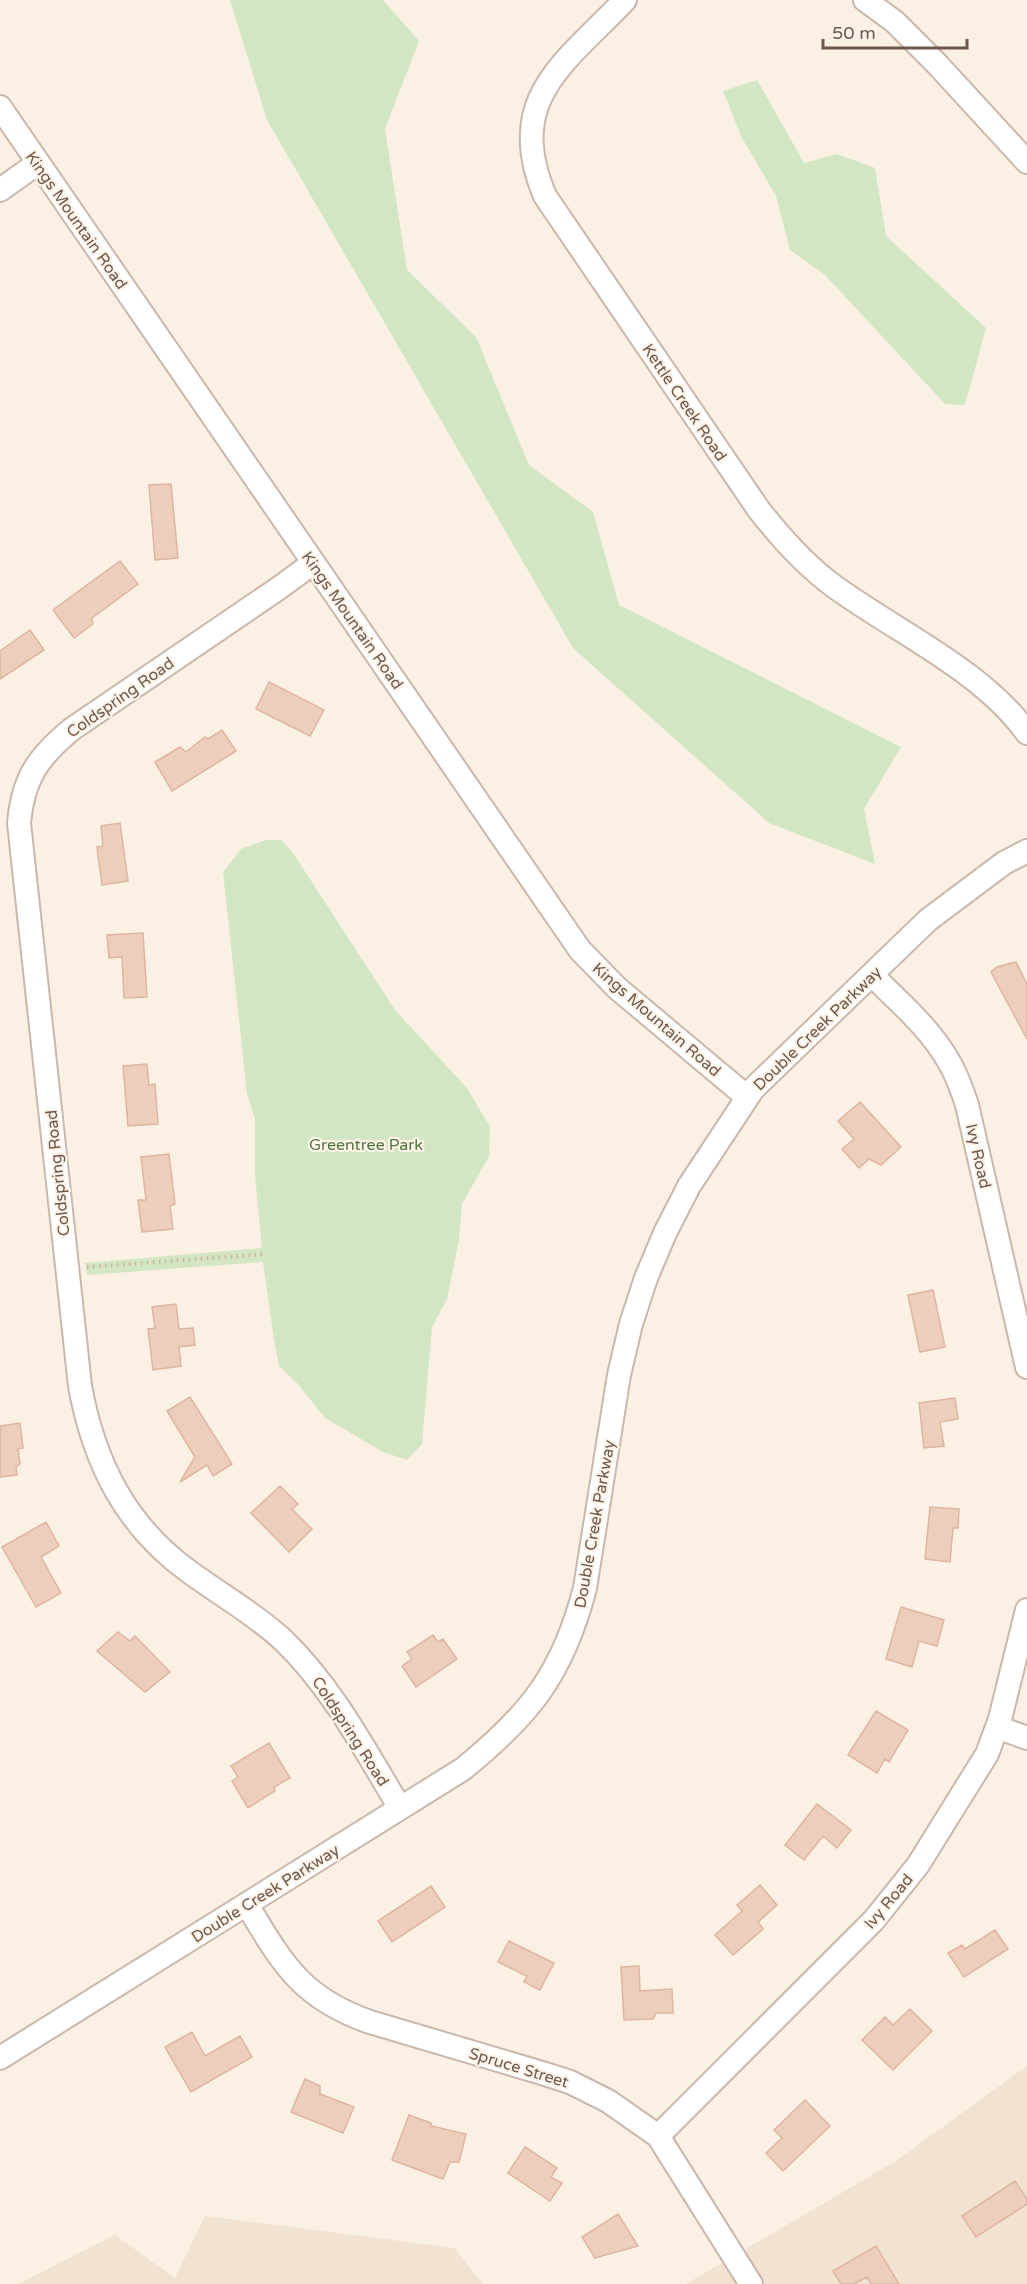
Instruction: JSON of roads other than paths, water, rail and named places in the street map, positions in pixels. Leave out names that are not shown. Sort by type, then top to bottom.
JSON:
[{"type":"street","name":"Kettle Creek Road","points":[[625,0],[549,80],[540,98],[533,119],[530,141],[536,175],[545,196],[738,480],[778,534],[804,561],[835,587],[988,690],[1017,719],[1027,733]]},
{"type":"street","points":[[866,0],[895,22],[936,63],[1027,162]]},
{"type":"street","name":"Kings Mountain Road","points":[[0,107],[580,950],[616,988],[747,1097]]},
{"type":"street","points":[[0,190],[38,163]]},
{"type":"street","name":"Coldspring Road","points":[[312,563],[72,729],[51,746],[28,780],[21,803],[19,823],[80,1386],[86,1420],[102,1465],[122,1502],[142,1529],[167,1554],[188,1572],[259,1620],[303,1660],[333,1700],[400,1808]]},
{"type":"street","name":"Double Creek Parkway","points":[[0,2058],[463,1769],[500,1739],[537,1697],[565,1650],[578,1618],[631,1324],[650,1269],[684,1196],[747,1097],[928,920],[1004,863],[1027,851]]},
{"type":"street","name":"Ivy Road","points":[[872,975],[927,1030],[949,1061],[956,1076],[967,1105],[1027,1367]]},
{"type":"street","name":"Ivy Road","points":[[658,2136],[874,1920],[918,1865],[987,1754],[997,1727],[1027,1610]]},
{"type":"street","points":[[997,1727],[1027,1738]]},
{"type":"street","name":"Spruce Street","points":[[247,1905],[287,1969],[322,2000],[348,2014],[370,2022],[570,2082],[608,2101],[658,2136],[751,2284]]},
{"type":"park label","name":"Greentree Park","points":[[366,1144]]}]
